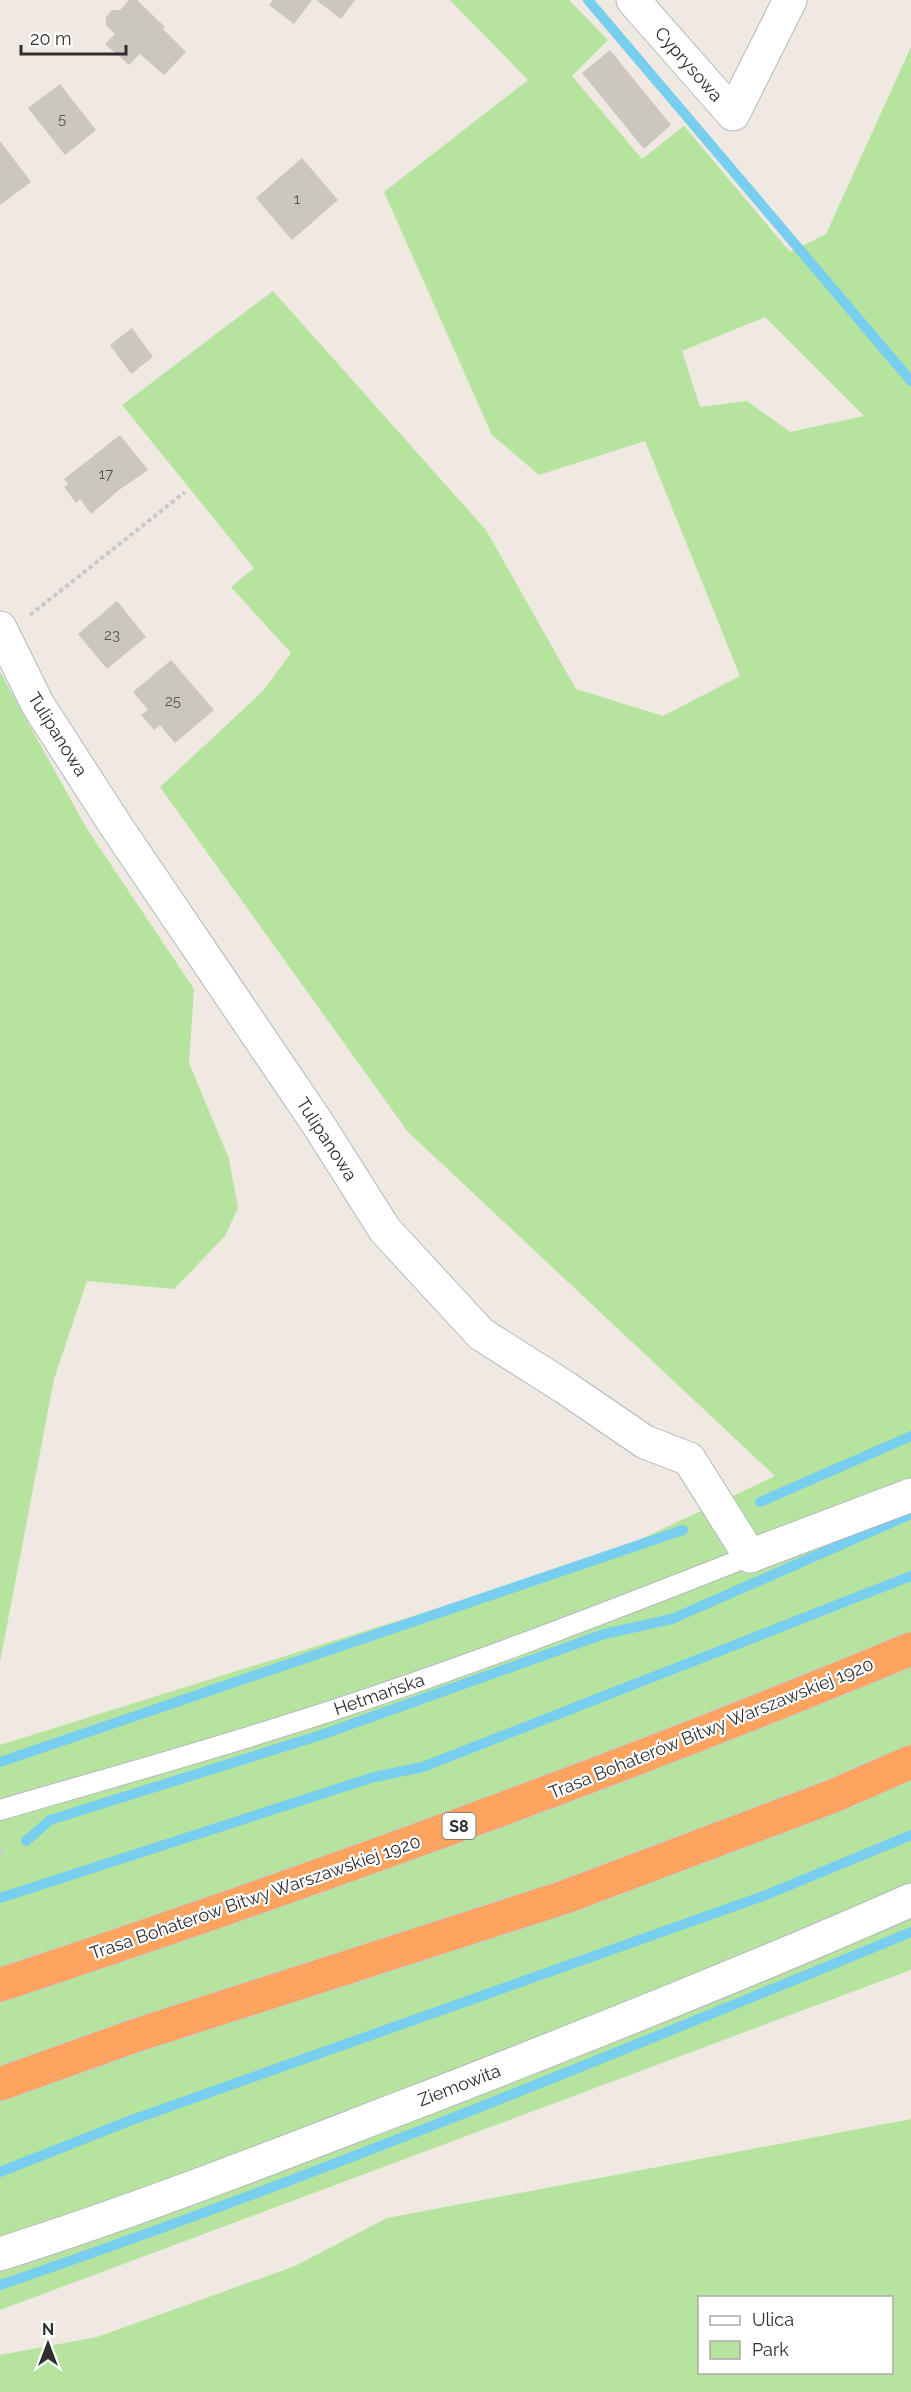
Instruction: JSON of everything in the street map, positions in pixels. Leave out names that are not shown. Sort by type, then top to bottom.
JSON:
[{"type":"highway","name":"Trasa Bohaterów Bitwy Warszawskiej 1920","points":[[0,1985],[488,1816],[777,1705],[911,1649]]},
{"type":"highway","points":[[0,2084],[134,2036],[565,1897],[834,1796],[911,1762]]},
{"type":"street","name":"Cyprysowa","points":[[633,0],[733,114],[790,0]]},
{"type":"street","name":"Tulipanowa","points":[[2,632],[38,705],[116,826],[318,1124],[385,1230],[481,1334],[566,1388],[645,1443],[689,1459],[750,1556]]},
{"type":"street","points":[[750,1556],[911,1495]]},
{"type":"street","name":"Ziemowita","points":[[0,2254],[208,2182],[420,2100],[694,1992],[911,1900]]},
{"type":"lane","name":"Hetmańska","points":[[0,1810],[286,1725],[615,1609],[750,1556]]},
{"type":"path","points":[[2,632],[185,492]]},
{"type":"green space","points":[[450,0],[569,0],[608,40],[572,76],[642,159],[684,126],[790,252],[826,234],[911,47],[911,1970],[0,2310],[0,1745],[605,1556],[775,1476],[408,1132],[160,787],[263,691],[291,653],[231,587],[254,568],[122,405],[273,291],[486,530],[576,689],[663,716],[740,676],[645,441],[539,475],[492,435],[384,192],[528,80]],"holes":[[[765,317],[864,416],[790,432],[747,401],[700,407],[682,351]]]},
{"type":"green space","points":[[0,672],[87,829],[194,989],[189,1063],[229,1159],[238,1208],[225,1236],[174,1289],[87,1281],[54,1379],[0,1662]]},
{"type":"green space","points":[[911,2119],[911,2392],[0,2392],[0,2355],[97,2337],[295,2266],[387,2218]]},
{"type":"building","points":[[129,0],[137,0],[165,27],[163,29],[186,52],[164,75],[140,54],[129,65],[105,44],[115,34],[106,25],[106,17],[112,10],[120,10]]},
{"type":"building","points":[[273,0],[312,0],[294,24],[269,5]]},
{"type":"building","points":[[316,0],[355,0],[341,19]]},
{"type":"building","points":[[610,50],[671,125],[644,149],[582,73]]},
{"type":"building","points":[[60,84],[96,130],[65,155],[28,108]]},
{"type":"building","points":[[0,141],[31,182],[0,205]]},
{"type":"building","points":[[302,158],[338,200],[292,240],[256,198]]},
{"type":"building","points":[[132,328],[153,357],[131,374],[110,345]]},
{"type":"building","points":[[120,435],[148,470],[119,490],[91,514],[80,499],[76,503],[64,487],[68,484],[64,479]]},
{"type":"building","points":[[117,601],[146,637],[107,669],[78,634]]},
{"type":"building","points":[[171,660],[214,710],[175,743],[160,725],[154,730],[141,715],[148,710],[133,692]]},
{"type":"waterway","points":[[588,0],[911,381]]},
{"type":"waterway","points":[[760,1502],[911,1436]]},
{"type":"waterway","points":[[26,1841],[50,1820],[321,1735],[604,1634],[672,1619],[911,1514]]},
{"type":"waterway","points":[[0,1762],[683,1530]]},
{"type":"waterway","points":[[0,1898],[374,1777],[423,1767],[911,1576]]},
{"type":"waterway","points":[[0,2172],[129,2121],[766,1895],[911,1835]]},
{"type":"waterway","points":[[0,2285],[230,2203],[458,2116],[911,1932]]}]
